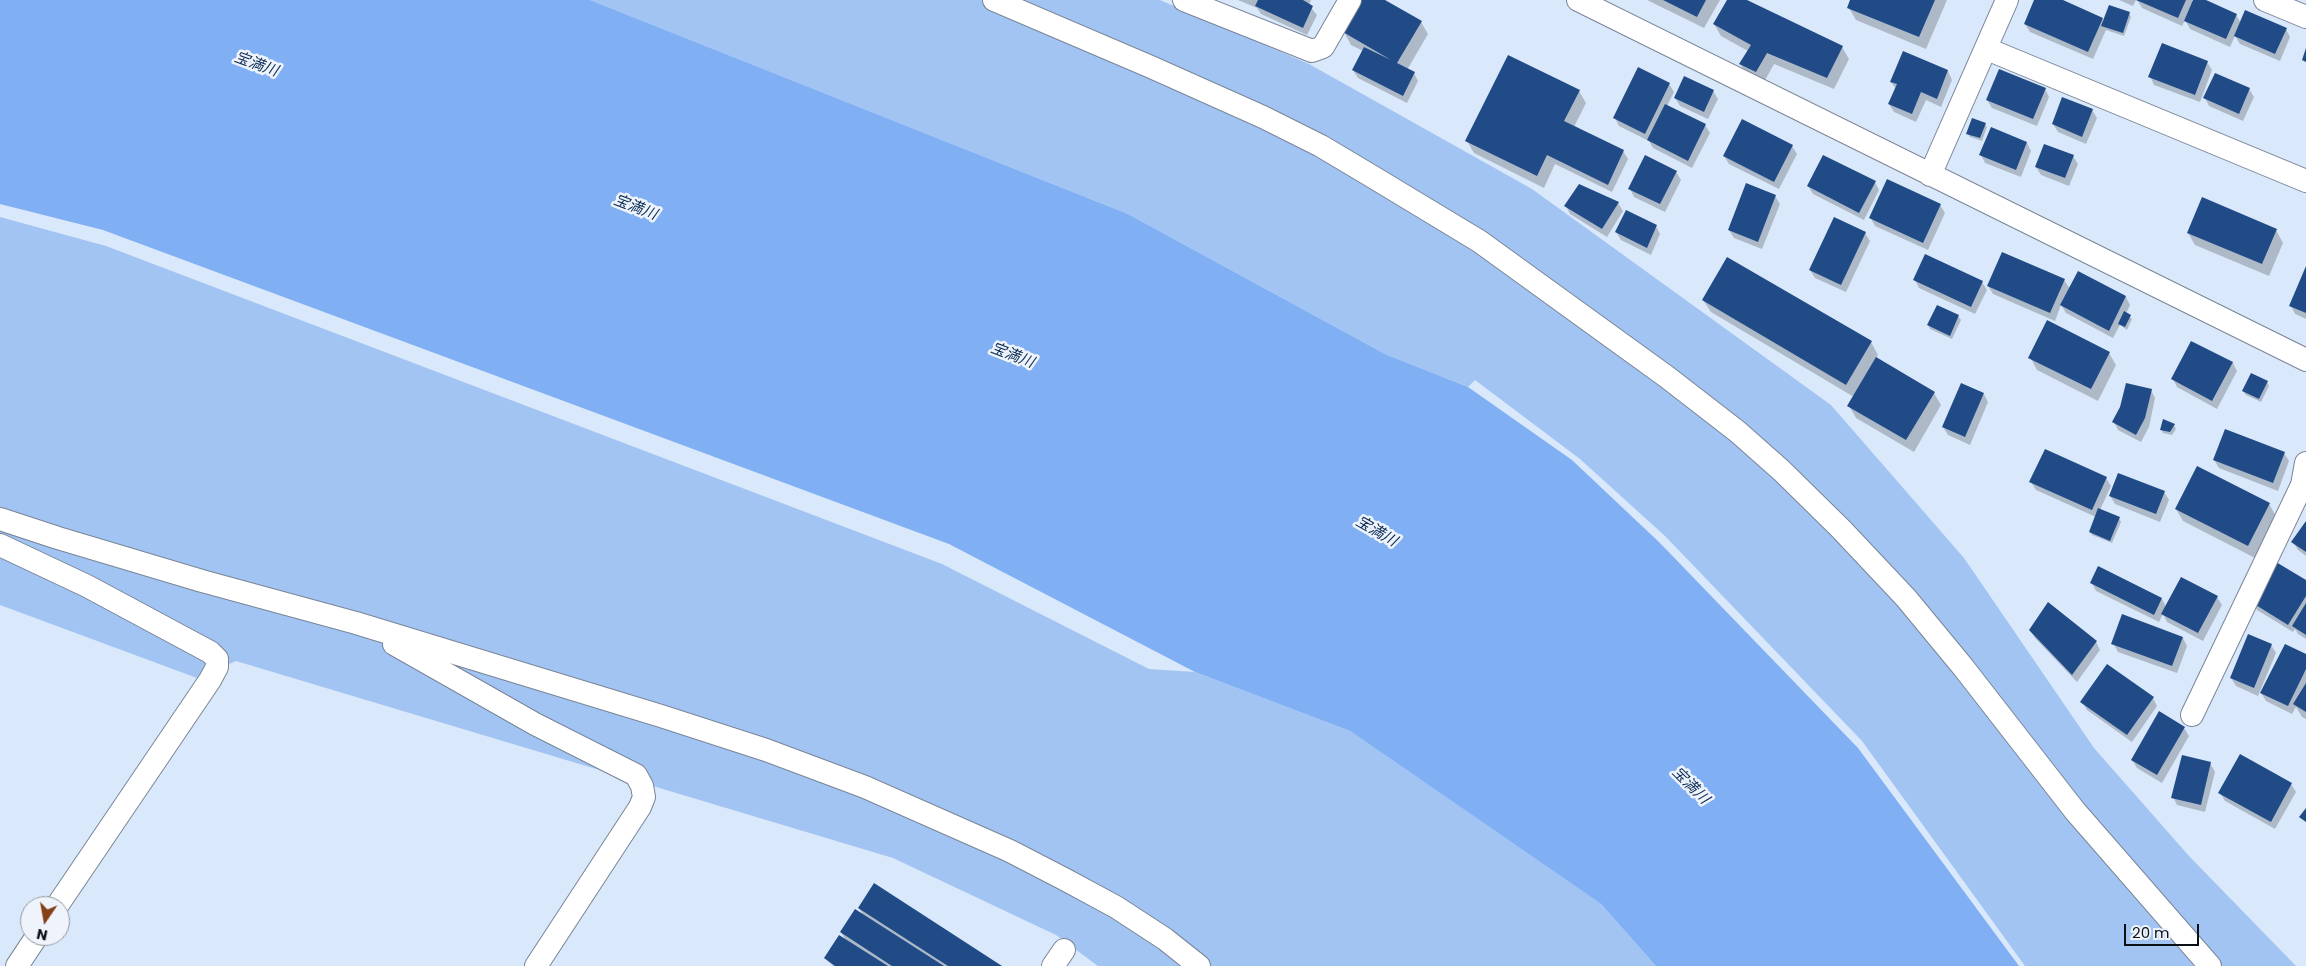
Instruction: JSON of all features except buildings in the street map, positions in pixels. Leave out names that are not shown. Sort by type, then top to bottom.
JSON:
[{"type":"street","points":[[994,0],[1151,66],[1321,146],[1479,241],[1667,377],[1723,420],[1789,478],[1841,529],[1906,598],[1963,667],[2076,811],[2210,966]]},
{"type":"street","points":[[1184,0],[1312,51],[1323,47],[1350,0]]},
{"type":"street","points":[[1578,0],[2306,360]]},
{"type":"street","points":[[1930,175],[2007,0]]},
{"type":"street","points":[[2265,0],[2306,17]]},
{"type":"street","points":[[1987,49],[2306,182]]},
{"type":"street","points":[[2192,714],[2304,487],[2306,463]]},
{"type":"street","points":[[0,519],[202,582],[356,623],[766,750],[865,787],[1010,851],[1124,913],[1165,939],[1199,966]]},
{"type":"street","points":[[0,545],[86,586],[210,652],[217,659],[216,667],[210,680],[64,896]]},
{"type":"street","points":[[356,623],[535,724],[636,774],[642,786],[644,797],[640,807],[536,966]]},
{"type":"street","points":[[17,966],[30,946]]},
{"type":"shaded area","points":[[590,0],[1160,0],[1309,64],[1532,189],[1831,405],[1964,558],[2094,748],[2189,856],[2296,966],[2025,966],[1862,741],[1665,536],[1580,459],[1475,380],[1468,387],[1385,354],[1128,214]]},
{"type":"shaded area","points":[[0,217],[106,246],[942,564],[1149,669],[1195,672],[1350,731],[1601,904],[1656,966],[1098,966],[1056,935],[893,858],[236,661],[197,678],[0,605]]},
{"type":"water","name":"宝満川","points":[[0,0],[590,0],[1128,214],[1385,354],[1468,387],[1572,460],[1660,543],[1858,748],[2019,966],[1656,966],[1601,904],[1350,731],[1195,672],[949,544],[103,230],[0,204]]}]
